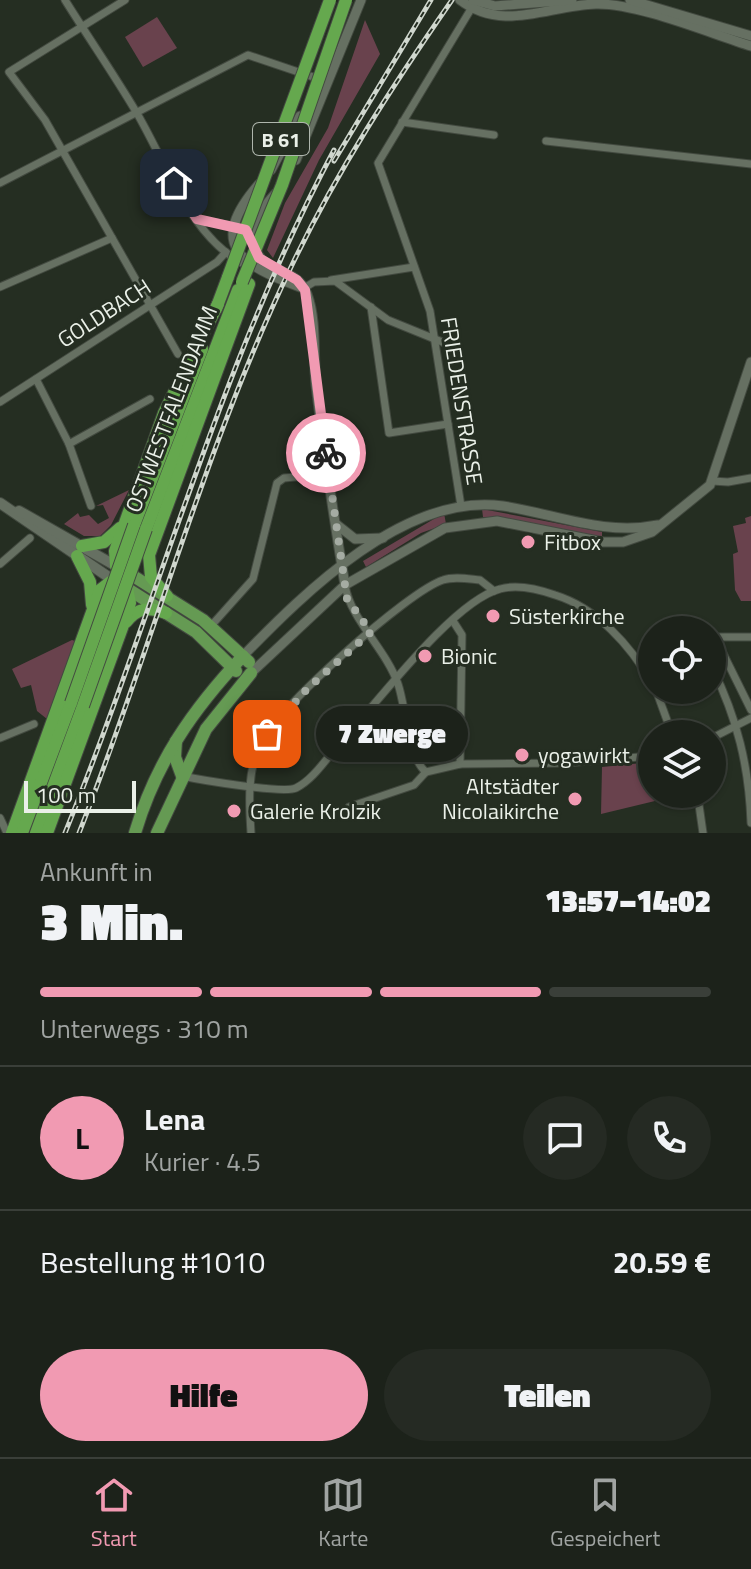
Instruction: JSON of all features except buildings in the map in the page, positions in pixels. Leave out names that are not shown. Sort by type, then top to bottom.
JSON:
[{"type":"highway","name":"OSTWESTFALENDAMM","points":[[36,833],[134,526],[330,0]]},
{"type":"highway","name":"B 61","points":[[92,611],[102,587],[147,563],[346,0]]},
{"type":"highway","name":"OSTWESTFALENDAMM","points":[[134,526],[245,283]]},
{"type":"highway","name":"B 61","points":[[77,705],[122,628],[130,603],[113,557],[134,526]]},
{"type":"highway","points":[[80,551],[134,526]]},
{"type":"highway","name":"B 61","points":[[47,833],[77,705],[92,611],[90,582],[80,551]]},
{"type":"highway","points":[[147,563],[151,577],[167,596]]},
{"type":"highway","points":[[122,628],[138,611],[148,608],[166,613]]},
{"type":"highway","name":"OSTWESTFALENDAMM","points":[[22,833],[25,813],[77,705]]},
{"type":"highway","name":"B 61","points":[[9,833],[25,813]]},
{"type":"main road","points":[[3,505],[122,577],[208,642],[242,674],[251,673]]},
{"type":"main road","points":[[122,577],[167,596],[210,627],[250,665],[251,673],[213,718],[182,776],[157,833]]},
{"type":"main road","points":[[135,833],[152,785],[177,736],[243,656]]},
{"type":"main road","points":[[177,736],[175,757],[182,776]]},
{"type":"main road","points":[[152,785],[164,778],[182,776]]},
{"type":"street","points":[[65,0],[137,112],[185,204],[197,219],[226,252],[252,268],[304,288]]},
{"type":"street","points":[[125,0],[9,72],[45,120],[178,354]]},
{"type":"street","points":[[252,268],[235,243],[233,226],[244,203],[287,143],[340,0]]},
{"type":"street","points":[[361,0],[298,154],[259,214],[254,242],[256,253],[263,262],[289,275],[304,288],[309,305],[329,474],[349,603],[371,632],[397,680],[415,753],[426,772]]},
{"type":"street","points":[[460,0],[473,3],[498,17],[528,6],[572,0]]},
{"type":"street","points":[[630,0],[751,36]]},
{"type":"street","name":"FRIEDENSTRASSE","points":[[461,506],[436,340],[378,166],[473,3]]},
{"type":"street","points":[[528,6],[610,5],[751,46]]},
{"type":"street","points":[[0,183],[248,55],[328,83]]},
{"type":"street","points":[[402,122],[494,135]]},
{"type":"street","points":[[546,141],[751,164]]},
{"type":"street","points":[[197,219],[246,230],[254,242]]},
{"type":"street","points":[[0,287],[112,238]]},
{"type":"street","name":"GOLDBACH","points":[[0,402],[217,262],[226,252]]},
{"type":"street","points":[[304,288],[314,282],[414,267]]},
{"type":"street","points":[[331,280],[394,323],[452,346]]},
{"type":"street","points":[[371,307],[389,433],[448,424]]},
{"type":"street","points":[[251,673],[345,585],[426,536],[460,524],[497,521],[580,537],[623,542],[642,538],[712,481],[751,362]]},
{"type":"street","points":[[36,379],[69,444],[91,506]]},
{"type":"street","points":[[69,444],[150,399]]},
{"type":"street","points":[[210,627],[253,579],[277,483],[284,478],[329,474]]},
{"type":"street","points":[[712,481],[733,482],[751,478]]},
{"type":"street","points":[[243,656],[342,566],[435,511],[461,506],[501,506],[622,531],[660,525]]},
{"type":"street","points":[[336,524],[355,539],[388,537]]},
{"type":"street","points":[[0,564],[30,538]]},
{"type":"street","points":[[251,833],[250,785],[261,743],[307,689],[399,606],[444,579],[480,580],[494,591]]},
{"type":"street","points":[[182,776],[284,791],[298,787],[422,649],[494,591],[510,588],[548,592],[579,604],[604,624],[638,660]]},
{"type":"street","points":[[453,621],[462,635],[460,764]]},
{"type":"street","points":[[726,638],[751,637]]},
{"type":"street","points":[[726,663],[751,710]]},
{"type":"street","points":[[726,701],[737,727],[747,773],[751,823]]},
{"type":"street","points":[[726,732],[751,718]]},
{"type":"street","points":[[0,738],[34,724]]},
{"type":"street","points":[[349,807],[414,785],[426,772],[460,764],[545,764],[638,757]]},
{"type":"street","points":[[699,808],[703,833]]},
{"type":"street","points":[[0,818],[9,833]]},
{"type":"shaded area","points":[[157,17],[177,48],[143,67],[125,37]]},
{"type":"shaded area","points":[[365,20],[380,54],[319,160],[273,258],[267,250],[285,203],[328,128]]},
{"type":"shaded area","points":[[129,490],[111,525],[100,536],[84,536],[64,524],[78,513],[80,517],[89,515],[98,524],[109,518],[103,505],[96,506]]},
{"type":"shaded area","points":[[482,509],[602,532],[602,538],[512,519],[483,517]]},
{"type":"shaded area","points":[[444,513],[446,524],[421,533],[366,567],[363,561]]},
{"type":"shaded area","points":[[751,516],[751,601],[741,601],[735,590],[733,554],[738,552],[733,526],[746,523],[745,518]]},
{"type":"shaded area","points":[[75,641],[47,719],[37,711],[31,685],[21,688],[12,669]]},
{"type":"shaded area","points":[[638,763],[638,805],[601,814],[602,767]]},
{"type":"railway","points":[[334,161],[431,0]]},
{"type":"railway","points":[[79,833],[205,475],[261,334],[309,230],[347,162],[452,0]]},
{"type":"railway","points":[[65,833],[222,402],[293,233],[334,150]]},
{"type":"way so far","points":[[267,734],[307,689],[371,632],[347,599],[326,453]]},
{"type":"place","name":"Fitbox","points":[[528,542]]},
{"type":"place","name":"Süsterkirche","points":[[493,616]]},
{"type":"place","name":"Bionic","points":[[425,656]]},
{"type":"place","name":"7 Zwerge","points":[[267,734]]},
{"type":"place","name":"yogawirkt","points":[[522,755]]},
{"type":"place","name":"Altstädter Nicolaikirche","points":[[575,799]]},
{"type":"place","name":"Galerie Krolzik","points":[[234,811]]},
{"type":"route","points":[[174,183],[197,219],[246,230],[259,258],[268,266],[297,280],[305,290],[326,453]]}]
